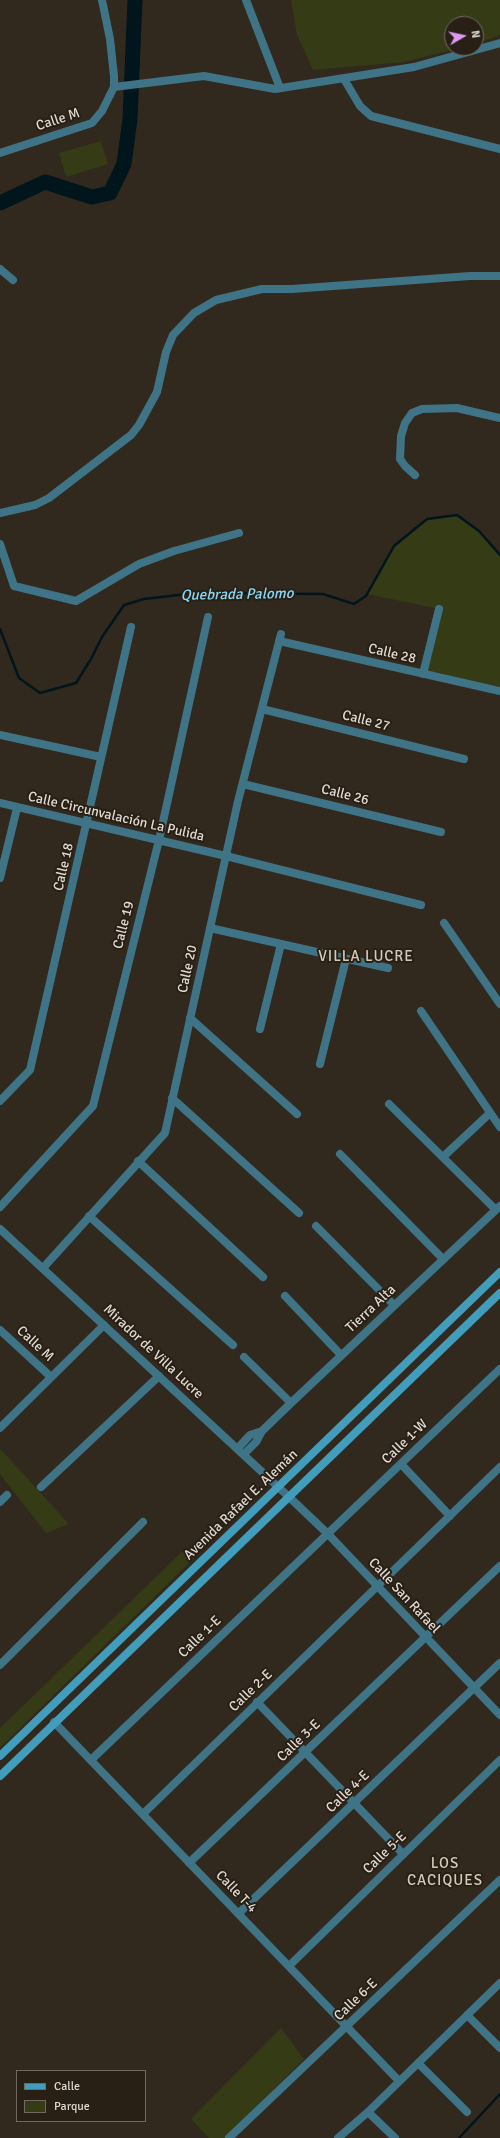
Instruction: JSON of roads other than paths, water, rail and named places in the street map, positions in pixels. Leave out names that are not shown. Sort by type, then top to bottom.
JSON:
[{"type":"main road","name":"Avenida Rafael E. Alemán","points":[[0,1756],[500,1272]]},
{"type":"main road","name":"Avenida Rafael E. Alemán","points":[[0,1776],[54,1722],[500,1293]]},
{"type":"street","points":[[102,0],[118,86],[204,76],[280,88],[414,67],[500,43]]},
{"type":"street","points":[[246,0],[280,88]]},
{"type":"street","points":[[344,79],[360,106],[371,116],[500,150]]},
{"type":"street","name":"Calle M","points":[[0,154],[92,123],[102,112],[118,86]]},
{"type":"street","points":[[0,269],[13,280]]},
{"type":"street","points":[[0,513],[35,505],[49,498],[131,435],[139,425],[157,392],[166,352],[173,335],[194,313],[216,300],[262,289],[292,289],[470,276],[500,276]]},
{"type":"street","points":[[415,475],[400,459],[401,436],[412,413],[422,409],[457,408],[500,418]]},
{"type":"street","points":[[0,544],[14,586],[76,601],[139,564],[174,551],[239,533]]},
{"type":"street","points":[[423,674],[439,609]]},
{"type":"street","name":"Calle 19","points":[[0,1207],[93,1106],[159,840],[208,617]]},
{"type":"street","name":"Calle 18","points":[[0,1101],[30,1070],[131,627]]},
{"type":"street","name":"Calle 28","points":[[280,638],[423,674],[500,691]]},
{"type":"street","name":"Calle 20","points":[[43,1268],[138,1161],[165,1133],[242,784],[280,638]]},
{"type":"street","name":"Calle 27","points":[[262,709],[464,759]]},
{"type":"street","points":[[0,735],[101,757]]},
{"type":"street","name":"Calle 26","points":[[242,784],[441,832]]},
{"type":"street","name":"Calle Circunvalación La Pulida","points":[[0,803],[226,856],[420,905]]},
{"type":"street","points":[[0,878],[17,808]]},
{"type":"street","points":[[444,923],[500,1004]]},
{"type":"street","points":[[210,928],[388,968]]},
{"type":"street","points":[[260,1029],[281,944]]},
{"type":"street","points":[[320,1064],[346,959]]},
{"type":"street","points":[[421,1011],[500,1127]]},
{"type":"street","points":[[190,1018],[297,1114]]},
{"type":"street","points":[[172,1098],[300,1213]]},
{"type":"street","points":[[389,1104],[498,1208]]},
{"type":"street","points":[[444,1156],[490,1113]]},
{"type":"street","points":[[340,1154],[443,1259]]},
{"type":"street","points":[[138,1161],[263,1277]]},
{"type":"street","name":"Tierra Alta","points":[[244,1454],[256,1442],[262,1431],[498,1208]]},
{"type":"street","points":[[89,1216],[233,1345]]},
{"type":"street","points":[[316,1226],[394,1306]]},
{"type":"street","name":"Mirador de Villa Lucre","points":[[0,1229],[279,1486],[288,1496]]},
{"type":"street","points":[[285,1296],[342,1355]]},
{"type":"street","points":[[0,1428],[104,1325]]},
{"type":"street","name":"Calle M","points":[[0,1330],[52,1377]]},
{"type":"street","points":[[244,1357],[291,1403]]},
{"type":"street","name":"Calle 1-W","points":[[328,1534],[500,1369]]},
{"type":"street","points":[[41,1487],[160,1376]]},
{"type":"street","name":"Tierra Alta","points":[[238,1448],[250,1435],[262,1431]]},
{"type":"street","points":[[401,1464],[450,1516]]},
{"type":"street","name":"Calle 2-E","points":[[143,1814],[500,1467]]},
{"type":"street","points":[[0,1502],[7,1495]]},
{"type":"street","name":"Calle San Rafael","points":[[288,1496],[328,1534],[500,1715]]},
{"type":"street","points":[[0,1665],[143,1522]]},
{"type":"street","name":"Calle 1-E","points":[[91,1760],[328,1534]]},
{"type":"street","name":"Calle 3-E","points":[[189,1863],[306,1753],[500,1566]]},
{"type":"street","name":"Calle 4-E","points":[[239,1913],[355,1804],[500,1663]]},
{"type":"street","points":[[257,1702],[403,1854]]},
{"type":"street","name":"Calle T-4","points":[[54,1722],[399,2081]]},
{"type":"street","name":"Calle 5-E","points":[[289,1966],[500,1760]]},
{"type":"street","name":"Calle 6-E","points":[[229,2138],[500,1880]]},
{"type":"street","points":[[338,2138],[368,2112],[500,1984]]},
{"type":"street","points":[[467,2015],[500,2048]]},
{"type":"street","points":[[418,2063],[467,2112]]},
{"type":"street","points":[[368,2112],[395,2138]]},
{"type":"waterway","points":[[0,203],[45,182],[92,197],[110,193],[124,164],[130,119],[135,0]]},
{"type":"waterway","name":"Quebrada Palomo","points":[[0,629],[19,678],[40,693],[76,683],[91,659],[102,637],[124,605],[144,599],[196,593],[323,594],[354,604],[366,596],[394,546],[427,519],[457,515],[479,531],[500,555]]},
{"type":"waterway","points":[[459,2138],[500,2094]]},
{"type":"district","name":"VILLA LUCRE","points":[[366,957]]},
{"type":"district","name":"LOS CACIQUES","points":[[445,1872]]}]
